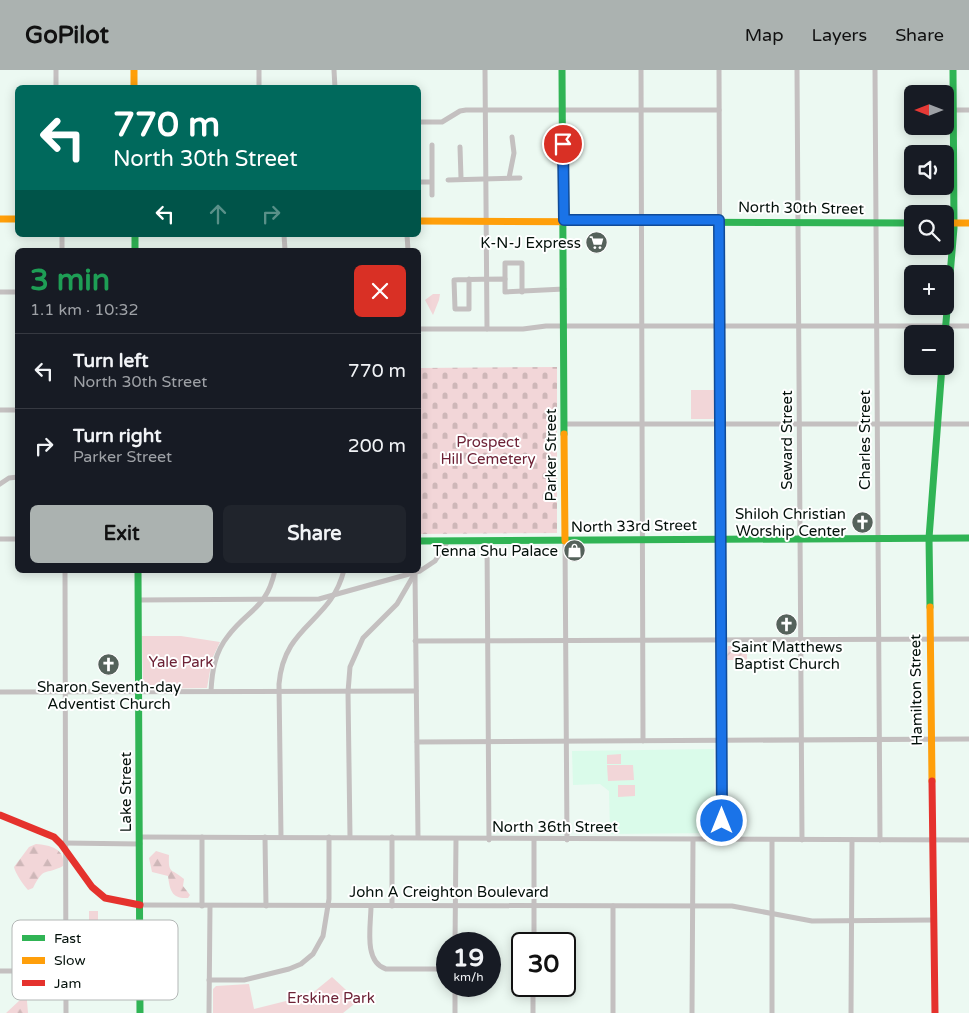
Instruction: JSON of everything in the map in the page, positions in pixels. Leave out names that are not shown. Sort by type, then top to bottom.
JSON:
[{"type":"main road","points":[[134,70],[134,85]]},
{"type":"main road","name":"Parker Street","points":[[562,70],[565,541]]},
{"type":"main road","points":[[952,70],[952,85]]},
{"type":"main road","points":[[953,135],[954,205]]},
{"type":"main road","points":[[0,219],[15,219]]},
{"type":"main road","name":"North 30th Street","points":[[421,221],[719,220],[904,222]]},
{"type":"main road","points":[[954,223],[969,223]]},
{"type":"main road","points":[[945,325],[951,255]]},
{"type":"main road","name":"Hamilton Street","points":[[935,1013],[929,538],[941,375]]},
{"type":"main road","name":"North 33rd Street","points":[[421,541],[969,538]]},
{"type":"main road","name":"Lake Street","points":[[138,573],[140,920]]},
{"type":"main road","points":[[0,815],[18,824],[39,830],[63,843]]},
{"type":"main road","name":"John A Creighton Boulevard","points":[[63,843],[67,854],[99,896],[116,903],[140,905]]},
{"type":"main road","name":"Lake Street","points":[[140,1000],[140,1013]]},
{"type":"street","points":[[56,70],[56,85]]},
{"type":"street","points":[[259,70],[259,85]]},
{"type":"street","points":[[334,70],[334,85]]},
{"type":"street","points":[[485,70],[487,329]]},
{"type":"street","points":[[640,70],[644,741]]},
{"type":"street","points":[[718,70],[722,539],[722,840]]},
{"type":"street","name":"Seward Street","points":[[797,70],[802,840]]},
{"type":"street","name":"Charles Street","points":[[875,70],[880,840]]},
{"type":"street","points":[[421,122],[442,122],[463,110],[719,110]]},
{"type":"street","points":[[954,110],[969,110]]},
{"type":"street","points":[[509,178],[514,153],[512,136]]},
{"type":"street","points":[[432,145],[432,194]]},
{"type":"street","points":[[460,147],[461,178]]},
{"type":"street","points":[[448,180],[461,178],[520,178]]},
{"type":"street","points":[[421,182],[432,182]]},
{"type":"street","points":[[522,292],[522,263],[505,263],[505,292],[522,292],[564,289]]},
{"type":"street","points":[[469,280],[469,308],[455,309],[454,280],[504,279]]},
{"type":"street","points":[[0,292],[15,292]]},
{"type":"street","points":[[421,329],[564,326],[904,328]]},
{"type":"street","points":[[954,328],[969,326]]},
{"type":"street","points":[[0,410],[15,410]]},
{"type":"street","points":[[564,424],[969,424]]},
{"type":"street","points":[[0,484],[9,478],[15,477]]},
{"type":"street","points":[[0,539],[15,539]]},
{"type":"street","name":"Parker Street","points":[[565,541],[567,840]]},
{"type":"street","points":[[421,569],[434,561],[448,542]]},
{"type":"street","points":[[487,542],[488,840]]},
{"type":"street","points":[[63,843],[66,693],[65,573]]},
{"type":"street","points":[[211,692],[214,664],[222,645],[234,629],[255,611],[270,587],[275,573]]},
{"type":"street","points":[[281,838],[280,692],[282,667],[290,645],[300,631],[325,608],[334,596],[343,573]]},
{"type":"street","points":[[139,600],[313,600],[334,596],[414,573]]},
{"type":"street","points":[[414,573],[418,837]]},
{"type":"street","points":[[350,837],[348,692],[350,667],[358,646],[368,631],[397,604],[414,573]]},
{"type":"street","points":[[416,641],[969,639]]},
{"type":"street","points":[[0,692],[416,691]]},
{"type":"street","points":[[417,742],[969,739]]},
{"type":"street","points":[[202,837],[202,906]]},
{"type":"street","name":"North 36th Street","points":[[63,843],[202,837],[418,837],[488,840],[969,840]]},
{"type":"street","points":[[265,837],[266,906]]},
{"type":"street","points":[[209,980],[244,980],[289,969],[301,964],[313,954],[321,942],[327,906],[329,837]]},
{"type":"street","points":[[392,837],[392,906]]},
{"type":"street","points":[[455,932],[456,839]]},
{"type":"street","points":[[534,840],[534,932]]},
{"type":"street","points":[[692,1013],[693,840]]},
{"type":"street","points":[[772,840],[772,1013]]},
{"type":"street","points":[[851,1013],[852,840]]},
{"type":"street","points":[[67,854],[67,920]]},
{"type":"street","name":"John A Creighton Boulevard","points":[[140,905],[693,906],[740,907],[812,920],[933,920]]},
{"type":"street","points":[[209,1013],[210,906]]},
{"type":"street","points":[[371,906],[371,955],[379,966],[386,969],[436,969]]},
{"type":"street","points":[[613,906],[613,1013]]},
{"type":"street","points":[[455,997],[455,1013]]},
{"type":"street","points":[[533,1013],[534,997]]},
{"type":"street","points":[[66,1000],[66,1013]]},
{"type":"shaded area","points":[[714,749],[715,833],[610,834],[609,791],[600,784],[573,785],[572,751]]},
{"type":"green space","points":[[433,294],[440,294],[433,315],[425,300]]},
{"type":"green space","name":"Prospect Hill Cemetery","points":[[557,367],[557,533],[421,534],[421,368]]},
{"type":"green space","points":[[691,390],[716,390],[716,419],[691,419]]},
{"type":"green space","name":"Yale Park","points":[[142,636],[181,636],[220,642],[212,659],[207,688],[143,689]]},
{"type":"green space","points":[[728,646],[747,646],[747,660],[727,660]]},
{"type":"green space","points":[[621,754],[621,764],[607,764],[607,755]]},
{"type":"green space","points":[[607,765],[633,765],[634,780],[608,781]]},
{"type":"green space","points":[[618,785],[635,785],[635,796],[618,797]]},
{"type":"green space","points":[[36,844],[47,845],[56,849],[62,856],[63,866],[45,872],[40,876],[33,888],[28,890],[14,867],[29,847]]},
{"type":"green space","points":[[156,851],[169,855],[169,866],[184,879],[183,886],[190,895],[188,898],[178,897],[173,893],[168,876],[152,872],[149,858]]},
{"type":"green space","points":[[89,911],[98,911],[98,920],[89,920]]},
{"type":"green space","name":"Erskine Park","points":[[332,977],[358,1001],[343,1013],[213,1013],[213,989],[216,986],[249,984],[254,1009],[310,995]]},
{"type":"green space","points":[[20,1000],[27,1000],[28,1013],[6,1013]]},
{"type":"traffic: fast","points":[[562,70],[564,434]]},
{"type":"traffic: fast","points":[[946,325],[954,228],[953,70]]},
{"type":"traffic: fast","points":[[638,222],[904,223]]},
{"type":"traffic: fast","points":[[135,237],[135,248]]},
{"type":"traffic: fast","points":[[930,607],[929,538],[941,375]]},
{"type":"traffic: fast","points":[[421,541],[969,538]]},
{"type":"traffic: fast","points":[[138,573],[140,920]]},
{"type":"traffic: fast","points":[[140,1000],[140,1013]]},
{"type":"traffic: slow","points":[[134,70],[134,85]]},
{"type":"traffic: slow","points":[[0,219],[15,219]]},
{"type":"traffic: slow","points":[[421,221],[638,222]]},
{"type":"traffic: slow","points":[[954,223],[969,223]]},
{"type":"traffic: slow","points":[[564,434],[565,541]]},
{"type":"traffic: slow","points":[[930,607],[932,781]]},
{"type":"traffic: jam","points":[[932,781],[935,1013]]},
{"type":"traffic: jam","points":[[0,815],[54,837],[92,887],[105,898],[140,905]]},
{"type":"place","name":"K-N-J Express","points":[[597,243]]},
{"type":"place","name":"Shiloh Christian Worship Center","points":[[862,523]]},
{"type":"place","name":"Tenna Shu Palace","points":[[574,551]]},
{"type":"place","name":"Saint Matthews Baptist Church","points":[[787,624]]},
{"type":"place","name":"Sharon Seventh-day Adventist Church","points":[[109,664]]},
{"type":"route","points":[[563,144],[564,220],[719,220],[722,821]]}]
